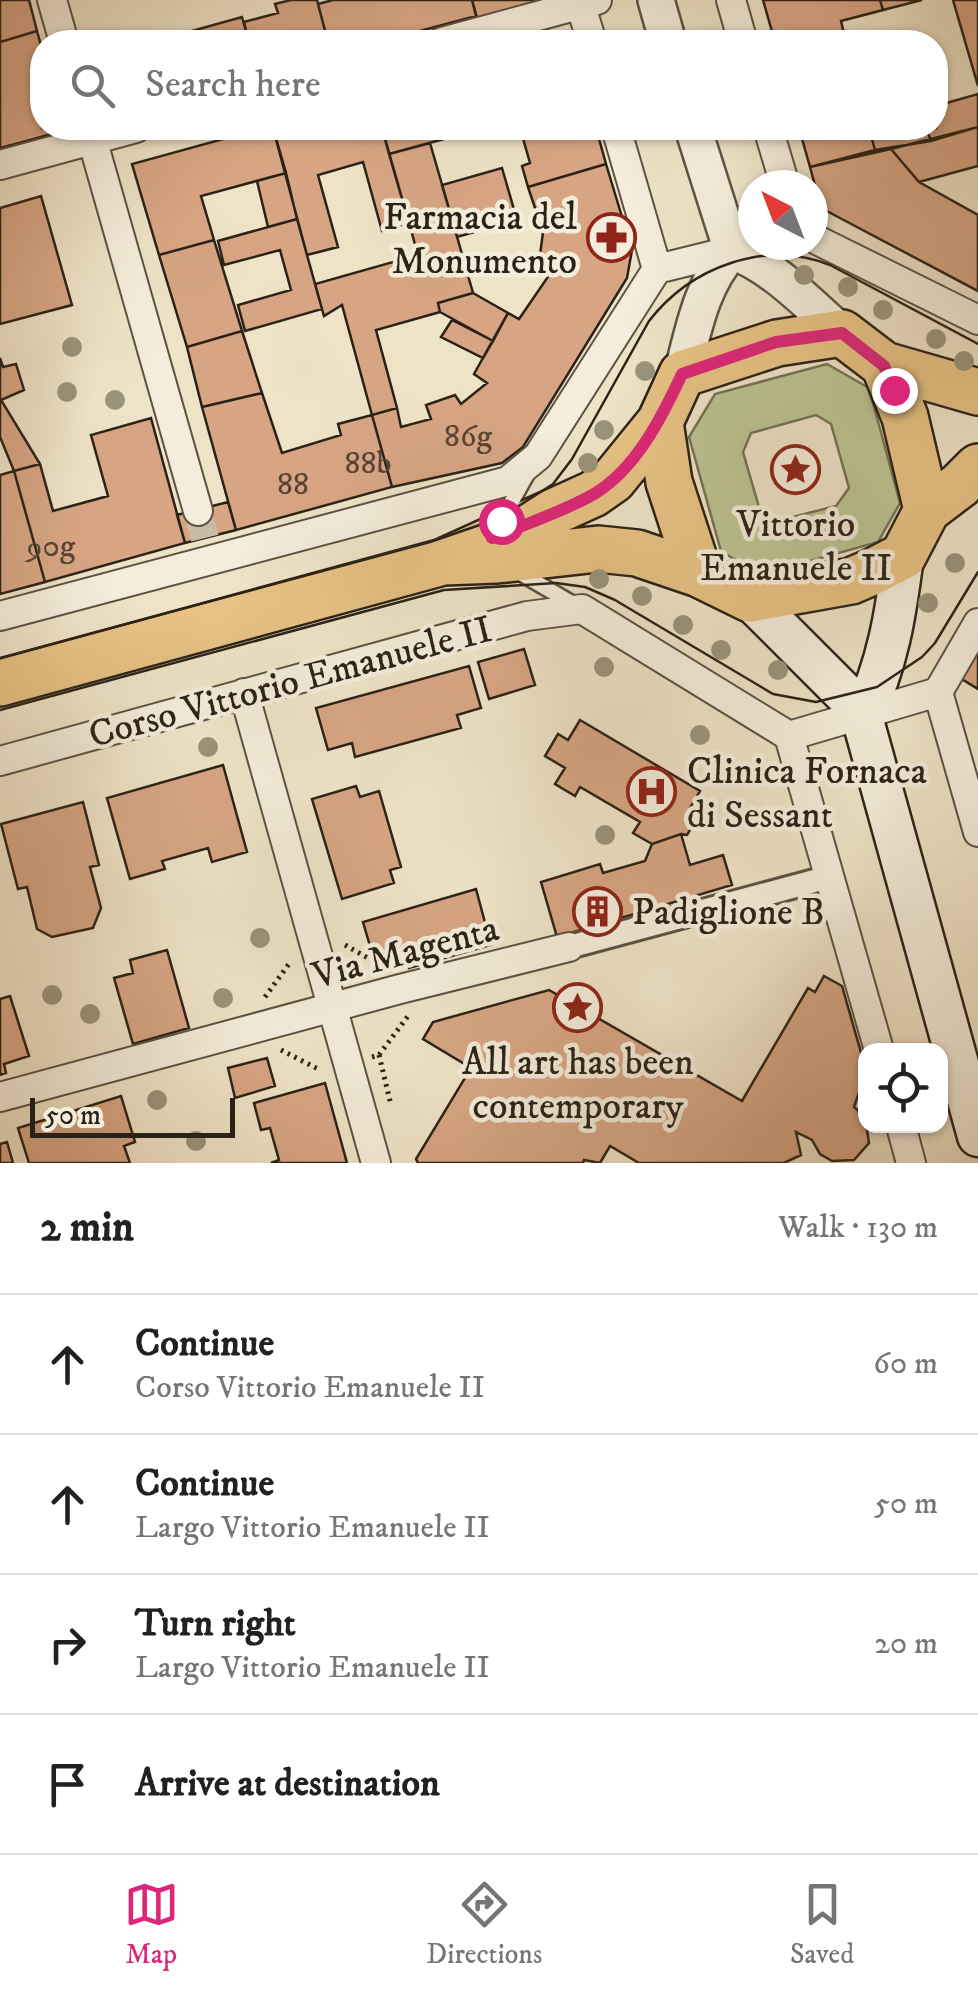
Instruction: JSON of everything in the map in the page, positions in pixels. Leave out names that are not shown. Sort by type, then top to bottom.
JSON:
[{"type":"main road","points":[[978,392],[884,366],[842,333],[776,342],[682,374],[660,422],[669,482],[699,574],[750,599],[862,716],[978,1136]]},
{"type":"main road","points":[[884,366],[905,417],[927,510]]},
{"type":"main road","name":"Corso Vittorio Emanuele II","points":[[495,549],[613,480],[660,422]]},
{"type":"main road","points":[[862,716],[877,688],[894,624],[903,556],[927,510],[978,467]]},
{"type":"main road","name":"Corso Vittorio Emanuele II","points":[[0,683],[495,549],[637,553],[699,574]]},
{"type":"main road","points":[[750,599],[851,581],[903,556]]},
{"type":"street","points":[[52,0],[61,30]]},
{"type":"street","points":[[656,0],[665,30]]},
{"type":"street","points":[[731,0],[740,30]]},
{"type":"street","points":[[484,30],[586,1],[590,30]]},
{"type":"street","points":[[0,165],[73,140]]},
{"type":"street","points":[[93,140],[198,510]]},
{"type":"street","points":[[619,140],[657,269]]},
{"type":"street","points":[[698,140],[738,238]]},
{"type":"street","points":[[772,140],[781,170]]},
{"type":"street","points":[[828,245],[978,320]]},
{"type":"street","points":[[0,616],[208,549],[508,480],[538,456],[657,269],[738,249]]},
{"type":"street","points":[[682,374],[698,313],[718,266],[738,251]]},
{"type":"street","points":[[750,260],[801,296],[842,333]]},
{"type":"street","points":[[582,609],[789,736],[877,1043]]},
{"type":"street","name":"Corso Vittorio Emanuele II","points":[[0,761],[527,616],[582,609]]},
{"type":"street","points":[[789,736],[938,692],[978,623]]},
{"type":"street","points":[[938,692],[978,832]]},
{"type":"street","points":[[244,693],[376,1163]]},
{"type":"street","name":"Via Magenta","points":[[0,1098],[829,877]]},
{"type":"street","points":[[903,1133],[912,1163]]},
{"type":"lane","points":[[538,456],[495,549],[582,609]]},
{"type":"path","points":[[260,1003],[292,959]]},
{"type":"green space","points":[[827,364],[869,388],[900,503],[878,542],[760,575],[721,551],[689,437],[715,394]],"holes":[[[816,415],[831,424],[849,488],[836,506],[773,522],[761,514],[743,452],[751,433]]]},
{"type":"building","points":[[0,0],[29,0],[37,30],[0,42]]},
{"type":"building","points":[[317,0],[325,30],[246,30],[244,22],[278,13],[275,4]]},
{"type":"building","points":[[333,0],[472,0],[476,16],[424,30],[325,30],[318,4]]},
{"type":"building","points":[[472,0],[542,0],[478,21]]},
{"type":"building","points":[[763,0],[880,0],[883,10],[841,21],[843,30],[772,30]]},
{"type":"building","points":[[880,0],[922,0],[883,10]]},
{"type":"building","points":[[953,0],[978,0],[978,86]]},
{"type":"building","points":[[242,17],[246,30],[195,30]]},
{"type":"building","points":[[30,33],[30,140],[0,148],[0,42]]},
{"type":"building","points":[[978,94],[978,127],[948,136],[948,103]]},
{"type":"building","points":[[978,127],[978,166],[919,182],[891,149],[927,140],[948,140],[948,135]]},
{"type":"building","points":[[219,140],[276,140],[286,173],[201,196],[214,240],[159,255],[132,164]]},
{"type":"building","points":[[276,140],[385,140],[409,223],[382,231],[363,162],[318,175],[338,247],[307,255]]},
{"type":"building","points":[[385,140],[440,140],[389,154]]},
{"type":"building","points":[[523,140],[599,140],[606,164],[528,187],[522,166],[530,163]]},
{"type":"building","points":[[802,140],[872,140],[875,150],[810,167]]},
{"type":"building","points":[[872,140],[931,141],[875,150]]},
{"type":"building","points":[[430,143],[450,212],[409,223],[389,154]]},
{"type":"building","points":[[891,149],[919,182],[978,215],[978,291],[828,212],[828,170],[810,167]]},
{"type":"building","points":[[606,164],[632,250],[627,278],[523,447],[502,463],[392,487],[372,415],[397,408],[401,427],[431,419],[426,405],[455,395],[461,404],[487,383],[474,374],[508,313],[519,319],[552,271],[539,263],[543,232],[528,187]]},
{"type":"building","points":[[502,168],[517,220],[457,237],[442,185]]},
{"type":"building","points":[[286,173],[297,219],[268,227],[257,181]]},
{"type":"building","points":[[41,196],[72,305],[0,324],[0,208]]},
{"type":"building","points":[[450,212],[473,293],[438,303],[440,312],[376,330],[397,408],[372,415],[342,305],[324,316],[315,284],[418,255],[409,223]]},
{"type":"building","points":[[297,219],[322,309],[245,331],[238,305],[291,290],[280,250],[224,265],[218,241]]},
{"type":"building","points":[[214,240],[242,331],[187,347],[159,255]]},
{"type":"building","points":[[473,293],[508,313],[493,341],[440,312],[438,303]]},
{"type":"building","points":[[452,320],[493,341],[483,358],[441,337]]},
{"type":"building","points":[[242,331],[262,393],[202,407],[187,347]]},
{"type":"building","points":[[0,358],[3,367],[16,364],[24,390],[1,400],[40,464],[14,471],[0,437]]},
{"type":"building","points":[[262,393],[282,453],[341,435],[338,424],[372,415],[392,487],[236,530],[202,407]]},
{"type":"building","points":[[151,418],[185,543],[45,582],[14,471],[40,464],[53,511],[108,496],[91,435]]},
{"type":"building","points":[[14,471],[45,582],[0,594],[0,475]]},
{"type":"building","points":[[228,502],[236,530],[185,543],[177,515]]},
{"type":"building","points":[[978,646],[978,689],[960,678]]},
{"type":"building","points":[[524,649],[535,685],[489,699],[478,662]]},
{"type":"building","points":[[469,666],[481,708],[457,715],[461,728],[355,757],[352,743],[328,750],[316,708]]},
{"type":"building","points":[[580,720],[700,791],[690,808],[700,814],[687,835],[652,844],[633,833],[640,822],[580,787],[575,796],[555,784],[565,768],[545,756],[558,734],[568,740]]},
{"type":"building","points":[[223,765],[247,852],[212,862],[208,848],[162,861],[165,869],[130,879],[107,798]]},
{"type":"building","points":[[356,786],[360,797],[379,791],[401,867],[390,870],[394,883],[342,899],[312,799]]},
{"type":"building","points":[[83,802],[99,865],[90,867],[101,908],[93,928],[52,937],[37,929],[27,887],[18,889],[1,824]]},
{"type":"building","name":"Padiglione B","points":[[681,834],[690,865],[723,855],[732,885],[557,937],[541,882],[600,864],[603,873],[645,861],[652,844]]},
{"type":"building","points":[[476,889],[491,945],[409,968],[403,948],[373,956],[363,922]]},
{"type":"building","points":[[167,950],[189,1028],[133,1044],[114,978],[133,973],[130,960]]},
{"type":"building","points":[[824,976],[842,986],[858,1043],[858,1096],[854,1107],[858,1111],[858,1133],[867,1133],[869,1143],[854,1160],[832,1161],[820,1154],[812,1140],[796,1132],[801,1155],[784,1163],[639,1163],[610,1146],[600,1163],[418,1163],[416,1159],[471,1068],[423,1039],[433,1022],[549,990],[742,1101],[808,988],[815,992]]},
{"type":"building","points":[[10,996],[29,1056],[4,1064],[6,1073],[0,1075],[0,999]]},
{"type":"building","points":[[267,1058],[275,1086],[235,1098],[228,1068]]},
{"type":"building","points":[[325,1083],[347,1163],[271,1163],[279,1160],[270,1128],[261,1130],[254,1103]]},
{"type":"building","points":[[121,1096],[135,1142],[124,1146],[130,1163],[29,1163],[18,1128]]},
{"type":"building","points":[[7,1142],[13,1163],[0,1163],[0,1144]]},
{"type":"tunnel","points":[[198,511],[205,539]]},
{"type":"tram line","points":[[0,658],[430,542],[500,518],[553,484],[572,459],[649,321],[666,302],[686,286],[731,263],[780,255],[830,265],[978,344]]},
{"type":"tram line","points":[[0,710],[444,590],[556,583],[585,587],[615,600],[773,694],[816,702],[877,687],[922,657],[935,643],[978,572]]},
{"type":"place","name":"Farmacia del Monumento","points":[[612,238]]},
{"type":"place","name":"Vittorio Emanuele II","points":[[796,469]]},
{"type":"place","name":"Clinica Fornaca di Sessant","points":[[652,792]]},
{"type":"place","name":"Padiglione B","points":[[597,911]]},
{"type":"place","name":"All art has been contemporary","points":[[578,1007]]},
{"type":"route","points":[[501,521],[492,538],[593,494],[613,480],[660,422],[682,374],[776,342],[842,333],[884,366],[894,390]]}]
